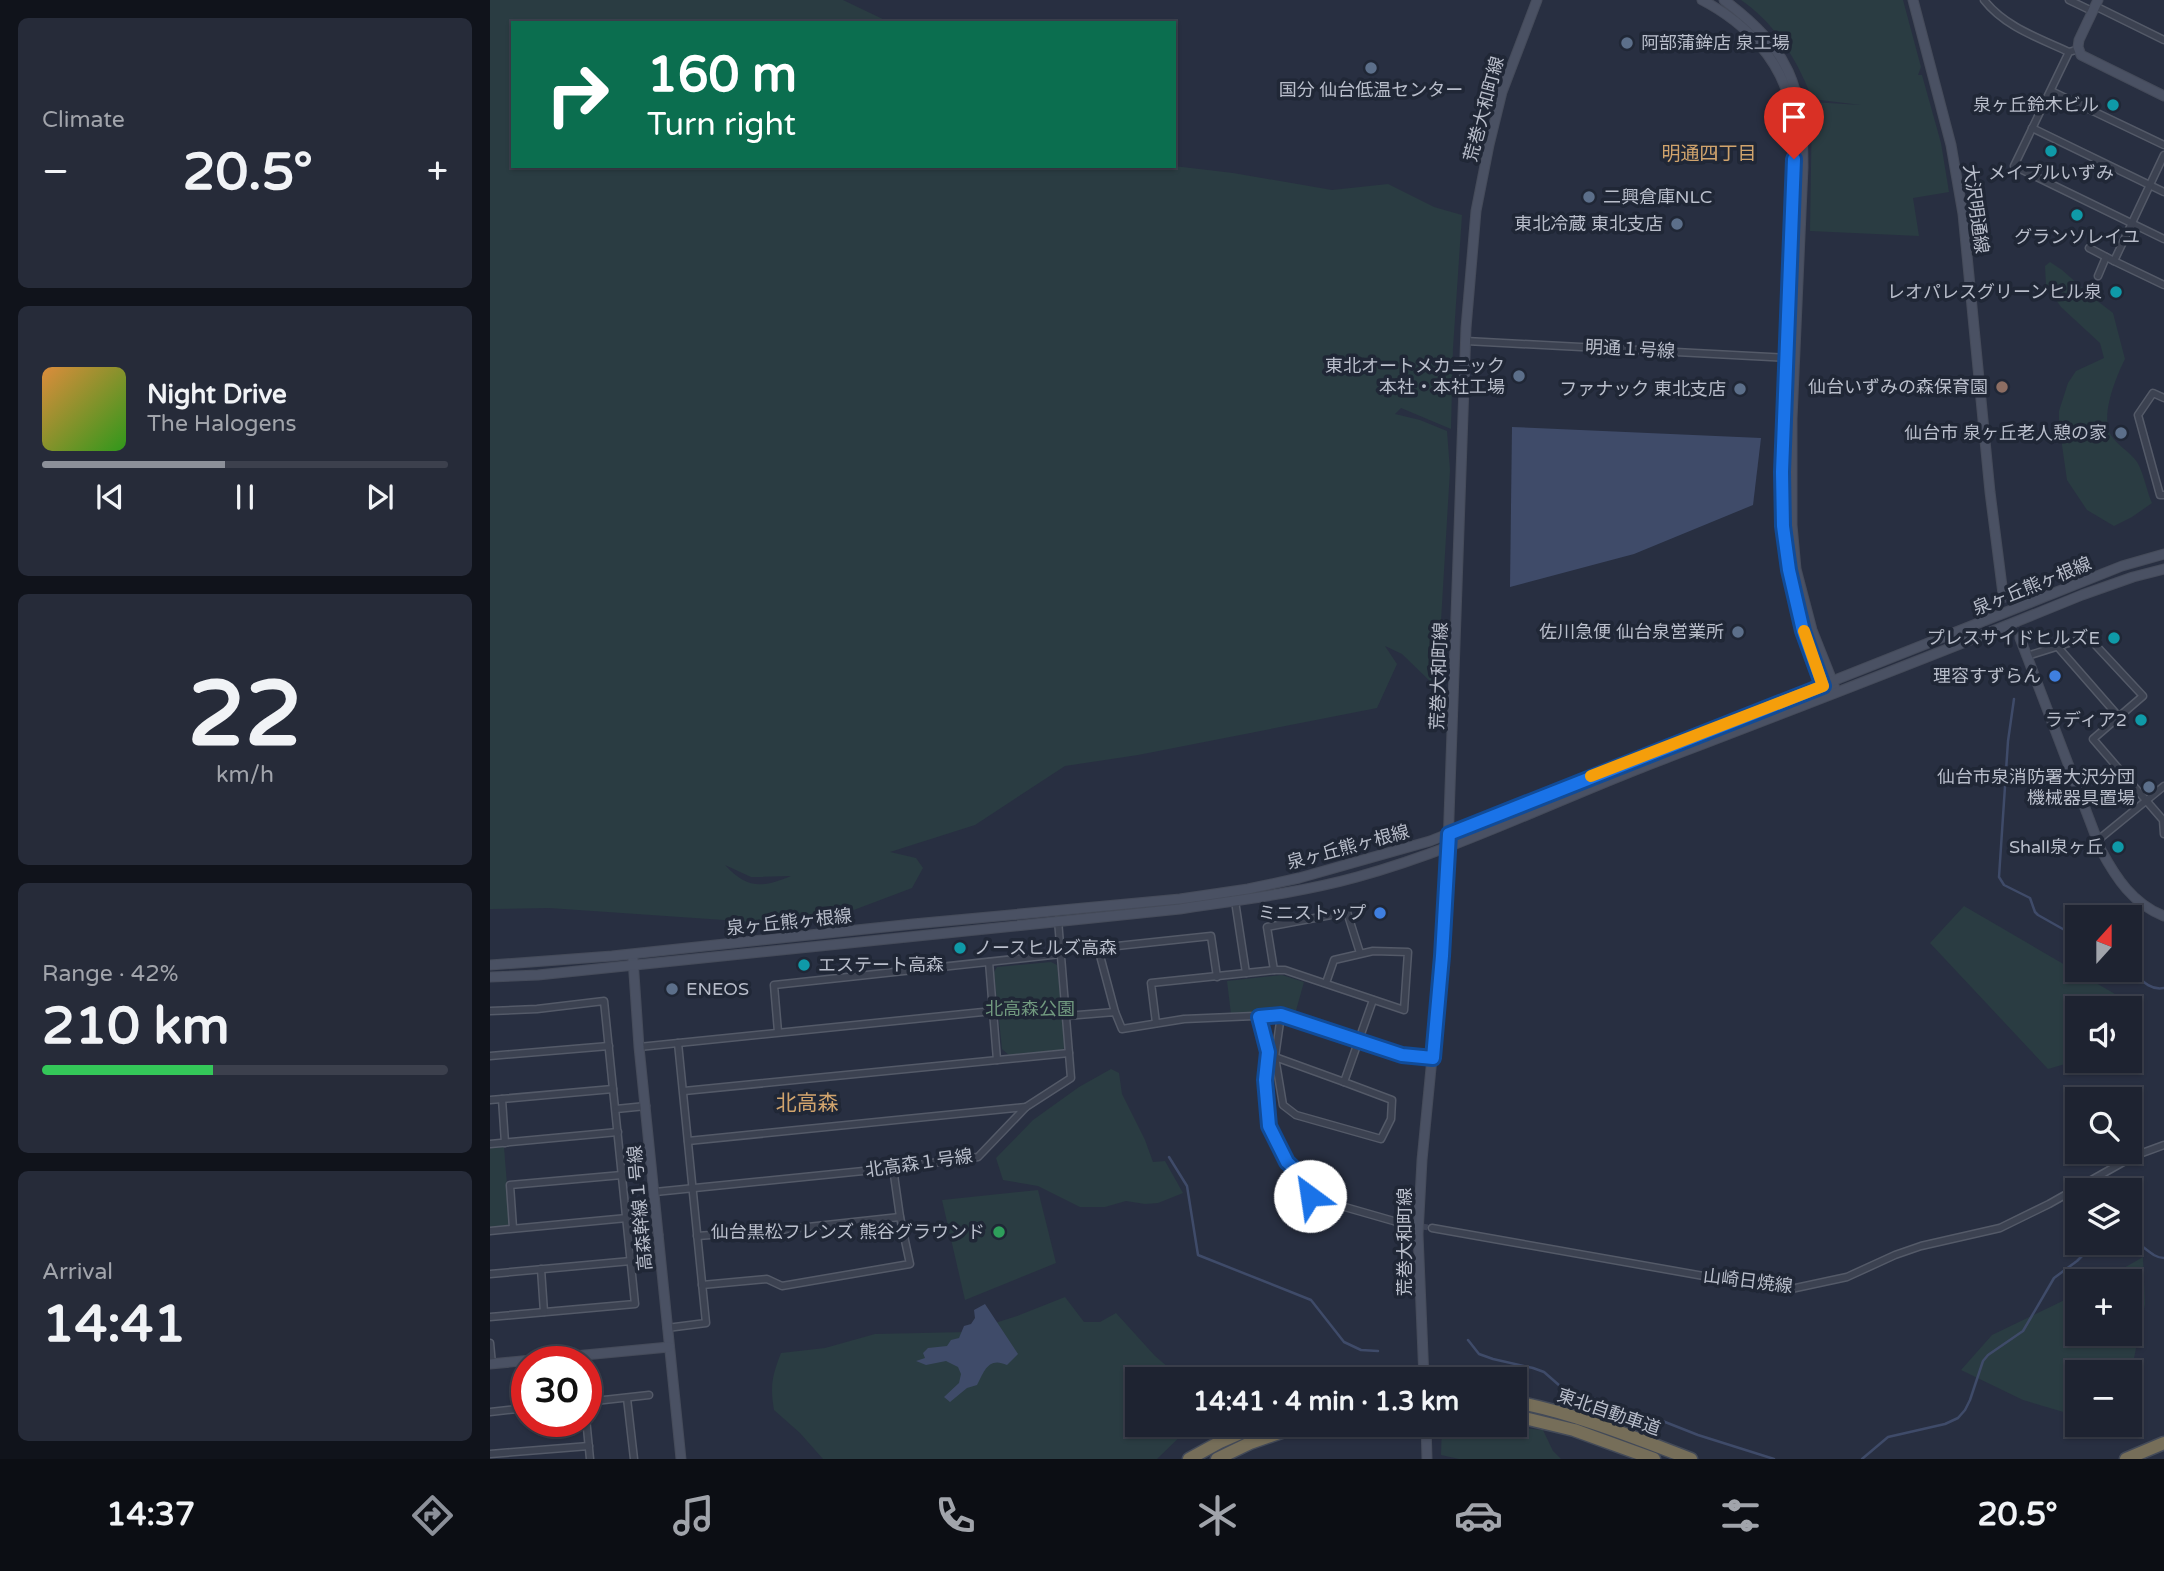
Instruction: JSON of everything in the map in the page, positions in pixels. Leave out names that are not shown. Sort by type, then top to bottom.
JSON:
[{"type":"highway","name":"東北自動車道","points":[[1527,1405],[1605,1426],[1691,1459]]},
{"type":"highway","name":"東北自動車道","points":[[1527,1419],[1574,1430],[1654,1459]]},
{"type":"highway","points":[[1189,1459],[1231,1437]]},
{"type":"highway","points":[[1217,1459],[1267,1437]]},
{"type":"highway","points":[[2126,1459],[2164,1443]]},
{"type":"highway","points":[[2145,1459],[2164,1452]]},
{"type":"street","name":"荒巻大和町線","points":[[1423,1367],[1418,1234],[1422,1160],[1442,956],[1449,834],[1466,341],[1476,211],[1502,92],[1537,0]]},
{"type":"street","points":[[1702,0],[1723,11],[1749,32],[1766,52],[1787,93],[1792,113],[1792,526],[1796,569],[1832,694]]},
{"type":"street","points":[[1724,0],[1749,19],[1766,38],[1784,62],[1796,90],[1803,128],[1803,167],[1790,358]]},
{"type":"street","name":"大沢明通線","points":[[1913,0],[1951,145],[1963,214],[1990,492],[2003,594]]},
{"type":"street","points":[[1984,0],[1993,12],[2014,26],[2074,51],[2164,96]]},
{"type":"street","points":[[2069,0],[2095,6],[2164,40]]},
{"type":"street","points":[[2095,6],[2014,166],[2164,239]]},
{"type":"street","points":[[2051,91],[2164,145]]},
{"type":"street","points":[[2032,128],[2164,192]]},
{"type":"street","points":[[2098,276],[2131,223],[2164,156]]},
{"type":"street","points":[[2089,248],[2164,285]]},
{"type":"street","name":"明通１号線","points":[[1466,341],[1790,358]]},
{"type":"street","points":[[2164,398],[2153,393],[2138,415],[2160,495],[2164,495]]},
{"type":"street","name":"泉ヶ丘熊ヶ根線","points":[[490,965],[632,954],[1181,899],[1299,878],[1411,848],[1449,834],[2122,566],[2164,554]]},
{"type":"street","name":"泉ヶ丘熊ヶ根線","points":[[490,977],[538,975],[1180,909],[1302,890],[1357,877],[1448,846],[2081,595],[2164,569]]},
{"type":"street","points":[[2027,656],[2088,637],[2143,696],[2093,739],[2163,820],[2164,834]]},
{"type":"street","points":[[2020,638],[2101,850],[2115,876],[2135,899],[2164,916]]},
{"type":"street","points":[[2057,646],[2119,717]]},
{"type":"street","points":[[2098,840],[2164,786]]},
{"type":"street","points":[[1234,901],[1246,973]]},
{"type":"street","name":"北高森１号線","points":[[655,1192],[978,1157],[1026,1107],[1071,1078],[1057,910]]},
{"type":"street","points":[[1274,970],[1267,927],[1347,912],[1360,953]]},
{"type":"street","points":[[1217,977],[1211,936],[1098,948],[1122,1029],[1184,1019],[1281,1015],[1402,1055],[1433,1058]]},
{"type":"street","points":[[1156,1023],[1151,983],[1274,970],[1285,970],[1404,1010],[1408,952],[1373,951],[1334,960],[1325,983]]},
{"type":"street","name":"高森幹線１号線","points":[[632,954],[681,1459]]},
{"type":"street","points":[[778,1032],[774,985],[1061,954]]},
{"type":"street","points":[[989,962],[998,1060]]},
{"type":"street","points":[[1344,1082],[1373,1000]]},
{"type":"street","points":[[490,1011],[537,1009],[604,1001],[635,1304],[490,1317]]},
{"type":"street","points":[[639,1047],[993,1012]]},
{"type":"street","points":[[1066,1016],[1115,1012]]},
{"type":"street","points":[[1275,1057],[1392,1100],[1391,1119],[1381,1139],[1296,1115],[1283,1105],[1275,1057],[1281,1015]]},
{"type":"street","points":[[1259,1017],[1268,1052],[1265,1080],[1269,1126],[1287,1162],[1305,1179],[1310,1196],[1404,1224]]},
{"type":"street","points":[[667,1328],[706,1323],[678,1042]]},
{"type":"street","points":[[490,1056],[609,1046]]},
{"type":"street","points":[[684,1091],[1069,1053]]},
{"type":"street","points":[[490,1100],[613,1088]]},
{"type":"street","points":[[502,1099],[505,1143]]},
{"type":"street","points":[[616,1109],[646,1106]]},
{"type":"street","points":[[688,1141],[1026,1107]]},
{"type":"street","points":[[490,1144],[618,1132]]},
{"type":"street","name":"山崎日焼線","points":[[1432,1228],[1743,1283],[1791,1289],[1847,1277],[1921,1246],[2000,1228],[2134,1156],[2164,1145]]},
{"type":"street","points":[[702,1285],[767,1279],[782,1286],[911,1264],[892,1168]]},
{"type":"street","points":[[513,1228],[510,1185],[622,1175]]},
{"type":"street","points":[[697,1236],[900,1217]]},
{"type":"street","points":[[490,1231],[626,1218]]},
{"type":"street","points":[[629,1238],[659,1235]]},
{"type":"street","points":[[490,1274],[631,1261]]},
{"type":"street","points":[[541,1269],[544,1312]]},
{"type":"street","points":[[490,1343],[491,1364],[511,1363]]},
{"type":"street","points":[[602,1354],[669,1347]]},
{"type":"street","points":[[602,1400],[649,1395]]},
{"type":"street","points":[[627,1398],[634,1459]]},
{"type":"street","points":[[490,1412],[511,1410]]},
{"type":"street","points":[[588,1437],[590,1459]]},
{"type":"street","points":[[1426,1437],[1427,1459]]},
{"type":"street","points":[[490,1454],[589,1446]]},
{"type":"green space","points":[[490,0],[843,0],[887,21],[511,21],[511,168],[1176,166],[1332,190],[1388,184],[1434,207],[1462,215],[1453,348],[1451,429],[1401,408],[1395,414],[1447,431],[1450,470],[1437,688],[1402,654],[1385,646],[1397,664],[1377,708],[1138,755],[1065,766],[975,825],[890,852],[916,858],[923,868],[912,888],[830,919],[753,922],[549,908],[490,909]],"holes":[[[725,865],[751,877],[791,876],[772,883],[755,884],[741,879]]]},
{"type":"green space","points":[[1741,0],[1903,0],[1921,67],[1918,75],[1922,75],[1941,143],[1949,192],[1913,198],[1919,236],[1810,231],[1812,102],[1861,105],[1812,99],[1800,71],[1775,31]]},
{"type":"green space","points":[[2050,262],[2113,313],[2125,359],[2110,398],[2107,421],[2113,438],[2137,462],[2152,503],[2114,526],[2087,510],[2067,480],[2059,411],[2068,383],[2076,371],[2104,358],[2100,343],[2061,307],[2046,285],[2045,266]]},
{"type":"green space","points":[[1964,906],[2065,965],[2065,982],[2094,982],[2115,996],[2065,996],[2065,1064],[2048,1069],[1930,943]]},
{"type":"green space","name":"北高森公園","points":[[1051,962],[1057,965],[1066,1045],[1062,1051],[1010,1056],[1002,1049],[994,972],[997,967]]},
{"type":"green space","points":[[1282,975],[1304,982],[1295,1014],[1283,1011],[1231,1014],[1227,981]]},
{"type":"green space","points":[[1111,1069],[1119,1073],[1122,1094],[1153,1162],[1165,1161],[1183,1193],[1158,1203],[1126,1201],[1105,1207],[1080,1207],[1038,1186],[1003,1180],[996,1158],[1033,1120],[1079,1087]]},
{"type":"green space","points":[[504,1147],[510,1222],[506,1227],[490,1228],[490,1148]]},
{"type":"green space","name":"仙台黒松フレンズ 熊谷グラウンド","points":[[1038,1190],[1056,1263],[965,1300],[942,1200]]},
{"type":"green space","points":[[2143,1257],[2145,1304],[2142,1319],[2142,1269],[2122,1269]]},
{"type":"green space","points":[[1065,1297],[1084,1322],[1100,1322],[1116,1313],[1168,1367],[1125,1367],[1125,1437],[1180,1437],[1157,1459],[823,1459],[800,1433],[774,1410],[773,1381],[781,1353],[825,1348],[875,1334],[967,1332]]},
{"type":"green space","points":[[2065,1300],[2065,1346],[2136,1346],[2134,1360],[2065,1360],[2065,1412],[2023,1400],[1961,1370],[1992,1335]]},
{"type":"green space","points":[[1527,1428],[1543,1430],[1553,1451],[1561,1459],[1459,1459],[1441,1455],[1442,1437],[1527,1437]]},
{"type":"water","points":[[1512,427],[1761,438],[1753,505],[1634,554],[1510,587]]},
{"type":"water","points":[[985,1304],[1018,1354],[1007,1365],[995,1362],[991,1364],[977,1385],[967,1388],[950,1402],[944,1397],[959,1383],[961,1374],[958,1367],[946,1361],[926,1365],[916,1361],[925,1358],[923,1353],[928,1348],[947,1346],[951,1340],[959,1338],[964,1326],[971,1324],[975,1318],[974,1310]]},
{"type":"waterway","points":[[2014,699],[2008,741],[1999,877],[2004,885],[2030,898],[2038,915],[2065,930]]},
{"type":"waterway","points":[[2142,981],[2154,988],[2164,988]]},
{"type":"waterway","points":[[1169,1157],[1187,1186],[1198,1255],[1311,1300],[1344,1342],[1361,1350],[1378,1351]]},
{"type":"waterway","points":[[2142,1246],[2155,1256],[2164,1258]]},
{"type":"waterway","points":[[1862,1459],[1888,1437],[1945,1424],[1958,1418],[1970,1400],[1983,1361],[2023,1331],[2054,1278],[2083,1255]]},
{"type":"waterway","points":[[1468,1340],[1479,1354],[1544,1372],[1560,1386],[1574,1392],[1774,1459]]},
{"type":"tunnel","points":[[2003,594],[2020,638]]},
{"type":"tunnel","points":[[1404,1224],[1432,1228]]},
{"type":"slow traffic","points":[[1591,776],[1823,686],[1804,631]]},
{"type":"place","name":"阿部蒲鉾店 泉工場","points":[[1627,43]]},
{"type":"place","name":"国分 仙台低温センター","points":[[1371,68]]},
{"type":"place","name":"泉ヶ丘鈴木ビル","points":[[2113,105]]},
{"type":"place","name":"メイプルいずみ","points":[[2051,151]]},
{"type":"place","name":"二興倉庫NLC","points":[[1589,197]]},
{"type":"place","name":"グランソレイユ","points":[[2077,215]]},
{"type":"place","name":"東北冷蔵 東北支店","points":[[1677,224]]},
{"type":"place","name":"レオパレスグリーンヒル泉","points":[[2116,292]]},
{"type":"place","name":"東北オートメカニック 本社・本社工場","points":[[1519,376]]},
{"type":"place","name":"仙台いずみの森保育園","points":[[2002,387]]},
{"type":"place","name":"ファナック 東北支店","points":[[1740,389]]},
{"type":"place","name":"仙台市 泉ヶ丘老人憩の家","points":[[2121,433]]},
{"type":"place","name":"佐川急便 仙台泉営業所","points":[[1738,632]]},
{"type":"place","name":"プレスサイドヒルズE","points":[[2114,638]]},
{"type":"place","name":"理容すずらん","points":[[2055,676]]},
{"type":"place","name":"ラディア2","points":[[2141,720]]},
{"type":"place","name":"仙台市泉消防署大沢分団 機械器具置場","points":[[2149,787]]},
{"type":"place","name":"Shall泉ヶ丘","points":[[2118,847]]},
{"type":"place","name":"ミニストップ","points":[[1380,913]]},
{"type":"place","name":"ノースヒルズ高森","points":[[960,948]]},
{"type":"place","name":"エステート高森","points":[[804,965]]},
{"type":"place","name":"ENEOS","points":[[672,989]]},
{"type":"place","name":"仙台黒松フレンズ 熊谷グラウンド","points":[[999,1232]]},
{"type":"district","name":"明通四丁目","points":[[1709,153]]},
{"type":"district","name":"北高森","points":[[807,1103]]},
{"type":"route","points":[[1310,1196],[1305,1179],[1287,1162],[1269,1126],[1265,1080],[1268,1052],[1259,1017],[1281,1015],[1402,1055],[1433,1058],[1449,834],[1823,686],[1803,631],[1789,570],[1783,526],[1782,472],[1794,159]]}]
